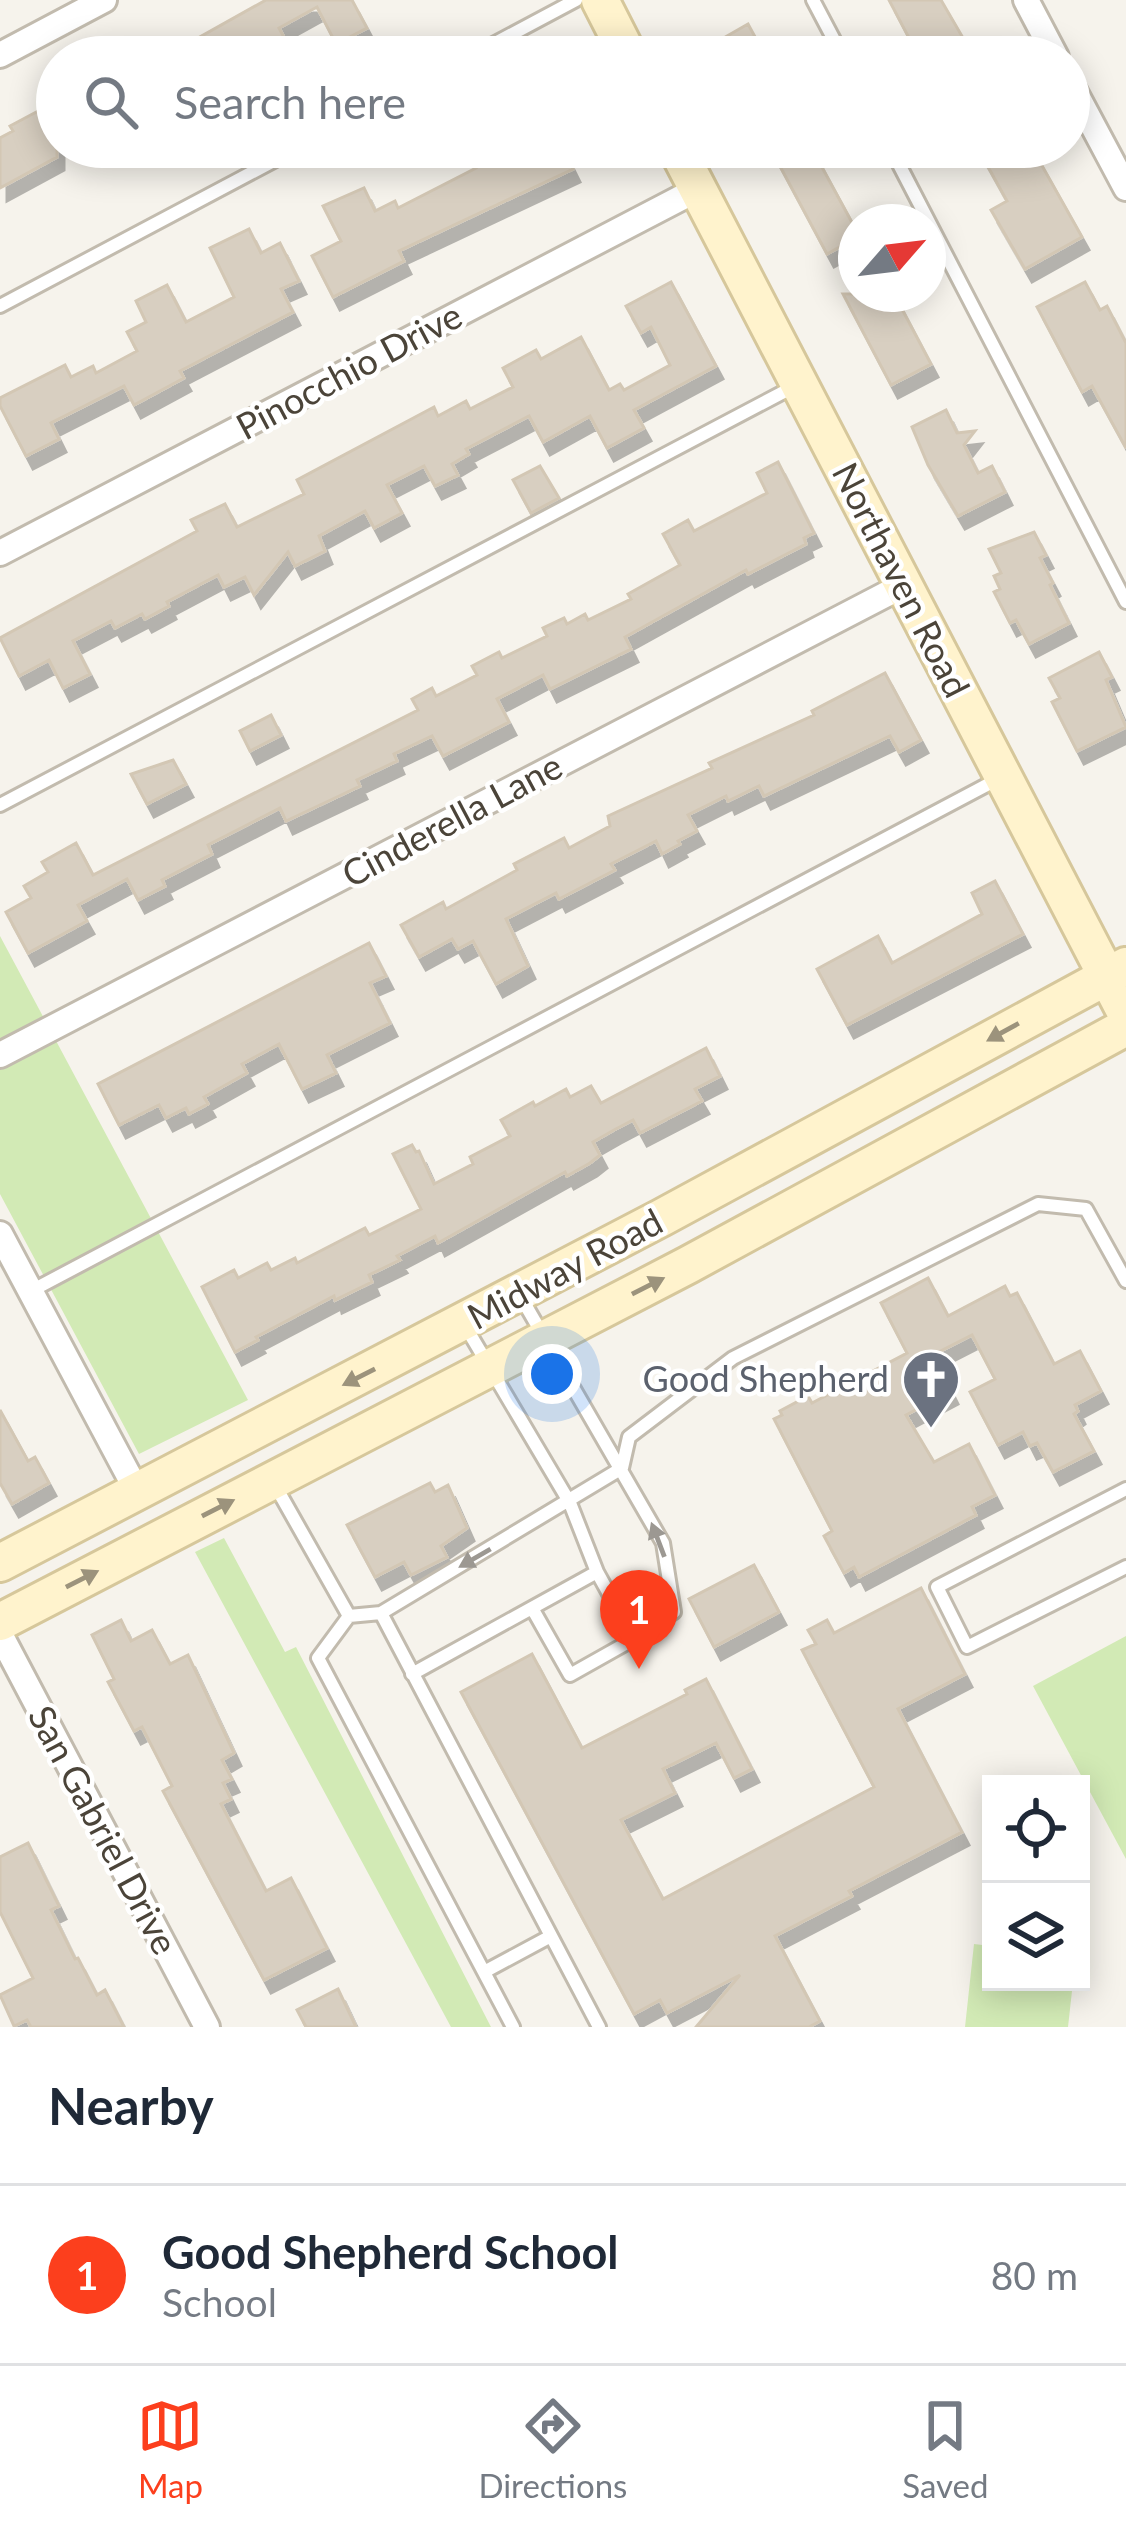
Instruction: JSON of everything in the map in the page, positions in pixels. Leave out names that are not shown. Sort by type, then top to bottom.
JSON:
[{"type":"main road","points":[[599,0],[618,36]]},
{"type":"main road","name":"Northaven Road","points":[[687,168],[1003,776],[1116,971],[1126,1013]]},
{"type":"main road","name":"Midway Road","points":[[0,1563],[519,1294],[1116,971]]},
{"type":"main road","name":"Midway Road","points":[[0,1622],[688,1265],[1126,1027]]},
{"type":"street","points":[[0,55],[104,0]]},
{"type":"street","points":[[1026,0],[1045,36]]},
{"type":"street","points":[[1090,120],[1126,188]]},
{"type":"street","name":"Pinocchio Drive","points":[[0,553],[698,189]]},
{"type":"street","name":"Cinderella Lane","points":[[0,1055],[904,585]]},
{"type":"street","points":[[0,1234],[137,1491]]},
{"type":"street","name":"San Gabriel Drive","points":[[0,1634],[207,2027]]},
{"type":"lane","points":[[508,36],[576,0]]},
{"type":"lane","points":[[813,0],[832,36]]},
{"type":"lane","points":[[0,306],[260,168]]},
{"type":"lane","points":[[901,168],[1126,602]]},
{"type":"lane","points":[[0,805],[799,384]]},
{"type":"lane","points":[[31,1291],[1003,776]]},
{"type":"lane","points":[[513,2027],[318,1658],[349,1616],[381,1613],[622,1468],[628,1437],[733,1358],[1038,1204],[1086,1209],[1126,1281]]},
{"type":"lane","points":[[519,1294],[663,1543],[674,1612],[570,1675],[532,1608]]},
{"type":"lane","points":[[464,1323],[570,1502],[597,1572],[634,1639]]},
{"type":"lane","points":[[272,1480],[349,1616]]},
{"type":"lane","points":[[1126,1489],[937,1587],[967,1647],[1126,1567]]},
{"type":"lane","points":[[412,1674],[597,1572]]},
{"type":"lane","points":[[381,1613],[598,2027]]},
{"type":"lane","points":[[484,1972],[550,1936]]},
{"type":"green space","points":[[0,936],[248,1400],[139,1454],[0,1194]]},
{"type":"green space","points":[[224,1538],[285,1652],[296,1647],[491,2027],[451,2027],[195,1552]]},
{"type":"green space","points":[[1126,1636],[1126,1859],[1090,1792],[1090,1775],[1081,1775],[1033,1686]]},
{"type":"green space","points":[[974,1944],[982,1945],[982,1991],[1072,1991],[1068,2027],[965,2027]]},
{"type":"building","points":[[266,0],[352,0],[367,28],[352,36],[332,36],[317,7],[279,28],[283,36],[202,36]]},
{"type":"building","points":[[889,0],[941,0],[962,36],[908,36]]},
{"type":"building","points":[[748,24],[755,36],[727,36]]},
{"type":"building","points":[[36,112],[37,168],[0,188],[0,138],[13,131],[10,126]]},
{"type":"building","points":[[476,168],[573,169],[399,251],[404,261],[333,297],[312,256],[341,241],[323,206],[364,188],[375,211],[395,201],[398,208]]},
{"type":"building","points":[[781,168],[822,168],[842,204],[838,204],[838,248],[827,254]]},
{"type":"building","points":[[989,168],[1043,168],[1082,237],[1025,269],[991,210],[1007,201]]},
{"type":"building","points":[[249,229],[261,253],[280,243],[299,281],[281,289],[293,312],[180,371],[184,378],[134,405],[124,386],[51,423],[59,439],[26,456],[0,398],[65,365],[71,377],[93,366],[96,373],[137,351],[127,332],[146,322],[136,301],[167,285],[186,322],[234,297],[210,248]]},
{"type":"building","points":[[671,282],[716,366],[634,410],[644,428],[607,448],[590,416],[543,442],[529,416],[466,449],[469,454],[452,464],[458,475],[435,486],[424,466],[387,485],[402,513],[374,528],[365,511],[319,536],[325,551],[295,566],[288,552],[254,595],[245,577],[224,587],[218,575],[145,619],[142,614],[115,628],[111,621],[73,641],[90,674],[63,688],[49,660],[19,676],[0,638],[197,531],[191,520],[225,504],[237,527],[304,494],[297,480],[434,407],[438,416],[466,401],[470,409],[513,387],[503,368],[536,350],[541,359],[581,337],[609,390],[620,384],[624,390],[670,365],[651,327],[641,333],[626,306]]},
{"type":"building","points":[[1085,282],[1100,310],[1107,306],[1126,343],[1126,448],[1092,386],[1082,392],[1037,307]]},
{"type":"building","points":[[852,312],[904,312],[931,364],[891,385]]},
{"type":"building","points":[[946,410],[957,433],[975,431],[964,445],[978,473],[992,466],[1005,492],[958,516],[912,427]]},
{"type":"building","points":[[778,462],[814,533],[804,538],[806,544],[748,574],[746,570],[625,637],[631,649],[550,689],[543,675],[497,699],[509,722],[443,756],[432,736],[394,754],[397,761],[357,780],[360,786],[286,821],[280,808],[208,845],[212,854],[162,880],[165,886],[138,900],[127,879],[78,905],[87,921],[28,953],[6,912],[31,898],[24,886],[48,872],[42,862],[76,843],[93,875],[418,710],[412,699],[432,688],[436,696],[477,675],[472,666],[499,652],[502,658],[547,636],[543,628],[564,618],[567,624],[585,614],[588,620],[631,599],[628,594],[680,565],[663,534],[688,520],[694,531],[767,493],[757,473]]},
{"type":"building","points":[[540,466],[559,498],[531,513],[513,480]]},
{"type":"building","points":[[1034,532],[1046,555],[1040,558],[1050,585],[1069,623],[1029,644],[1016,620],[1010,623],[994,592],[1000,589],[994,576],[1001,573],[989,549]]},
{"type":"building","points":[[1099,652],[1112,677],[1106,680],[1126,727],[1077,751],[1052,702],[1060,698],[1049,678]]},
{"type":"building","points":[[885,673],[921,740],[899,752],[890,736],[764,796],[759,786],[728,801],[726,796],[688,815],[697,831],[680,844],[662,854],[656,841],[611,864],[615,870],[506,919],[528,966],[496,984],[473,941],[458,949],[452,939],[419,957],[401,925],[443,902],[446,909],[564,838],[569,848],[610,826],[608,816],[712,768],[709,763],[814,715],[812,711]]},
{"type":"building","points":[[271,715],[281,735],[250,751],[240,731]]},
{"type":"building","points":[[173,760],[186,784],[147,804],[131,774]]},
{"type":"building","points":[[995,881],[1023,934],[847,1025],[817,969],[878,936],[892,963],[982,914],[972,893]]},
{"type":"building","points":[[369,943],[386,976],[370,983],[390,1023],[327,1055],[336,1073],[302,1089],[279,1044],[242,1064],[247,1073],[204,1097],[208,1104],[189,1114],[186,1108],[166,1118],[159,1105],[119,1125],[98,1084]]},
{"type":"building","points":[[706,1048],[720,1076],[695,1089],[702,1101],[640,1133],[633,1120],[614,1130],[593,1142],[600,1155],[590,1163],[567,1176],[565,1172],[438,1243],[435,1236],[397,1256],[400,1260],[369,1275],[372,1282],[335,1300],[334,1296],[235,1352],[202,1287],[234,1270],[238,1278],[267,1263],[271,1270],[295,1258],[297,1263],[365,1228],[369,1235],[421,1209],[393,1154],[412,1145],[434,1184],[473,1164],[470,1157],[510,1136],[501,1120],[533,1102],[535,1106],[566,1089],[570,1097],[591,1086],[601,1103]]},
{"type":"building","points":[[928,1278],[948,1316],[1005,1286],[1010,1296],[1017,1293],[1054,1364],[1080,1351],[1101,1391],[1075,1405],[1078,1411],[1074,1414],[1094,1451],[1053,1472],[1037,1443],[1030,1446],[1023,1432],[998,1445],[970,1392],[995,1379],[972,1335],[933,1355],[951,1391],[906,1415],[934,1462],[969,1444],[995,1495],[972,1507],[976,1515],[859,1577],[854,1567],[844,1573],[824,1536],[832,1531],[774,1419],[808,1396],[812,1403],[907,1353],[881,1303]]},
{"type":"building","points":[[0,1410],[28,1461],[35,1457],[49,1483],[12,1504],[0,1483]]},
{"type":"building","points":[[430,1483],[435,1492],[448,1485],[467,1528],[441,1546],[447,1557],[411,1575],[404,1562],[375,1577],[347,1525]]},
{"type":"building","points":[[754,1565],[779,1612],[714,1647],[689,1599]]},
{"type":"building","points":[[921,1588],[965,1674],[898,1709],[962,1832],[775,1936],[820,2021],[809,2027],[696,2027],[740,1975],[667,2013],[660,2000],[634,2014],[461,1692],[532,1654],[582,1748],[687,1694],[685,1690],[706,1679],[752,1769],[734,1778],[716,1743],[663,1769],[675,1793],[621,1820],[663,1899],[874,1787],[802,1650],[816,1644],[808,1630],[827,1620],[834,1633]]},
{"type":"building","points":[[121,1620],[131,1641],[152,1630],[170,1664],[188,1655],[234,1753],[222,1760],[232,1779],[223,1783],[231,1799],[221,1804],[266,1891],[291,1878],[327,1948],[264,1980],[163,1791],[172,1786],[142,1727],[134,1731],[108,1682],[114,1679],[92,1635]]},
{"type":"building","points":[[28,1843],[59,1906],[51,1910],[75,1959],[97,1995],[105,1990],[124,2027],[31,2027],[27,2020],[14,2026],[0,1995],[33,1978],[0,1912],[0,1857]]},
{"type":"building","points":[[338,1989],[356,2027],[306,2027],[297,2010]]},
{"type":"place","name":"Good Shepherd","points":[[931,1430]]},
{"type":"place","name":"Good Shepherd School","points":[[639,1669]]}]
